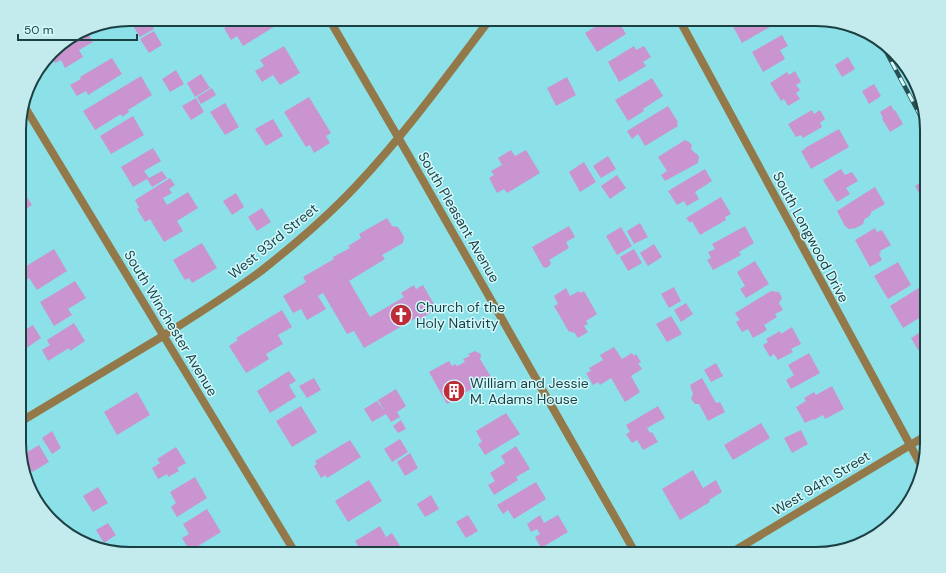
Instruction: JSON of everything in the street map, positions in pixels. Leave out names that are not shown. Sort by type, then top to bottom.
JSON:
[{"type":"street","name":"South Pleasant Avenue","points":[[333,26],[399,138],[632,547]]},
{"type":"street","name":"West 93rd Street","points":[[26,418],[164,336],[218,301],[261,271],[308,232],[355,187],[399,138],[485,26]]},
{"type":"street","name":"South Longwood Drive","points":[[683,26],[918,460]]},
{"type":"street","name":"South Winchester Avenue","points":[[28,111],[292,547]]},
{"type":"street","name":"West 94th Street","points":[[741,547],[920,439]]},
{"type":"building","points":[[133,26],[152,26],[154,29],[140,37]]},
{"type":"building","points":[[228,26],[275,26],[243,46],[237,36],[231,40],[224,28]]},
{"type":"building","points":[[596,26],[621,26],[626,34],[597,52],[585,33]]},
{"type":"building","points":[[733,26],[772,26],[742,43]]},
{"type":"building","points":[[154,31],[162,45],[149,53],[140,39]]},
{"type":"building","points":[[89,35],[93,42],[79,50],[83,57],[65,68],[61,60],[55,63],[53,60],[61,52]]},
{"type":"building","points":[[782,35],[788,46],[780,50],[785,59],[763,72],[752,52]]},
{"type":"building","points":[[284,46],[300,73],[280,85],[273,75],[262,82],[255,71],[264,66],[260,60]]},
{"type":"building","points":[[634,46],[636,50],[644,46],[651,57],[643,62],[646,66],[619,82],[608,62]]},
{"type":"building","points":[[848,57],[855,69],[842,77],[835,65]]},
{"type":"building","points":[[112,58],[122,74],[88,95],[86,91],[77,96],[70,85],[81,79],[80,77]]},
{"type":"building","points":[[176,70],[184,84],[170,92],[162,79]]},
{"type":"building","points":[[795,71],[801,82],[796,85],[800,90],[796,93],[800,99],[788,106],[784,99],[781,101],[770,83],[787,72],[789,75]]},
{"type":"building","points":[[201,74],[210,88],[195,97],[187,83]]},
{"type":"building","points":[[141,76],[152,95],[128,110],[129,112],[122,117],[121,114],[95,130],[83,111]]},
{"type":"building","points":[[567,77],[576,95],[556,106],[547,88]]},
{"type":"building","points":[[652,78],[663,96],[628,121],[615,100]]},
{"type":"building","points":[[874,84],[881,96],[869,104],[862,91]]},
{"type":"building","points":[[212,88],[216,95],[201,104],[197,97]]},
{"type":"building","points":[[309,97],[331,133],[326,136],[330,143],[314,153],[310,145],[306,147],[284,112]]},
{"type":"building","points":[[196,98],[204,112],[191,120],[182,106]]},
{"type":"building","points":[[225,103],[239,127],[225,135],[210,112]]},
{"type":"building","points":[[891,105],[903,124],[890,132],[882,119],[883,118],[880,112]]},
{"type":"building","points":[[668,106],[678,122],[678,126],[645,146],[638,134],[632,139],[627,131]]},
{"type":"building","points":[[812,110],[814,114],[820,110],[825,119],[820,123],[822,127],[803,138],[801,135],[796,137],[788,124]]},
{"type":"building","points":[[133,116],[144,135],[111,154],[100,136]]},
{"type":"building","points":[[273,119],[283,136],[266,146],[255,129]]},
{"type":"building","points":[[839,129],[849,147],[811,169],[801,151]]},
{"type":"building","points":[[685,140],[692,145],[691,149],[699,157],[698,163],[665,181],[661,175],[667,171],[658,157]]},
{"type":"building","points":[[153,148],[161,161],[144,171],[149,178],[162,171],[167,178],[152,187],[147,179],[133,187],[121,167]]},
{"type":"building","points":[[511,150],[515,156],[526,150],[540,173],[507,193],[504,189],[497,193],[489,178],[494,175],[491,171],[502,165],[498,158]]},
{"type":"building","points":[[608,156],[616,169],[601,178],[593,166]]},
{"type":"building","points":[[584,162],[596,182],[580,192],[569,172]]},
{"type":"building","points":[[705,169],[712,181],[695,192],[699,199],[687,206],[684,201],[677,205],[668,191]]},
{"type":"building","points":[[841,169],[845,175],[852,172],[858,181],[846,188],[850,194],[837,202],[823,180]]},
{"type":"building","points":[[617,175],[626,188],[610,199],[601,186]]},
{"type":"building","points":[[170,178],[175,185],[169,189],[172,193],[163,198],[167,205],[188,192],[198,208],[177,221],[183,231],[164,242],[150,219],[145,222],[137,209],[139,208],[135,200]]},
{"type":"building","points":[[920,183],[920,195],[915,186]]},
{"type":"building","points":[[875,187],[885,204],[871,212],[867,218],[865,218],[863,224],[856,228],[849,229],[845,226],[837,211]]},
{"type":"building","points":[[236,193],[244,207],[232,215],[223,201]]},
{"type":"building","points":[[26,195],[32,205],[26,209]]},
{"type":"building","points":[[721,197],[731,214],[725,217],[726,220],[700,235],[692,221],[690,223],[686,218]]},
{"type":"building","points":[[262,208],[271,222],[257,231],[248,217]]},
{"type":"building","points":[[387,218],[392,226],[398,227],[404,237],[403,243],[382,255],[385,259],[349,281],[370,317],[404,297],[401,293],[414,285],[416,289],[423,285],[435,306],[430,308],[432,312],[418,320],[416,318],[364,348],[354,331],[347,334],[323,293],[318,296],[326,309],[307,320],[301,309],[293,313],[283,296],[306,282],[303,277],[334,259],[333,257],[350,248],[348,246],[361,238],[359,234]]},
{"type":"building","points":[[640,223],[648,237],[634,244],[627,231]]},
{"type":"building","points":[[569,226],[575,237],[566,242],[569,248],[549,260],[551,263],[549,266],[546,268],[543,267],[532,247]]},
{"type":"building","points":[[745,226],[754,243],[739,252],[741,255],[713,270],[707,260],[711,258],[708,252],[715,249],[712,244]]},
{"type":"building","points":[[621,227],[632,246],[617,255],[606,236]]},
{"type":"building","points":[[875,228],[877,232],[882,230],[891,245],[880,251],[881,253],[879,254],[882,260],[870,267],[855,240]]},
{"type":"building","points":[[202,243],[217,268],[192,283],[189,278],[185,280],[173,260]]},
{"type":"building","points":[[654,244],[662,257],[648,266],[640,253]]},
{"type":"building","points":[[54,249],[67,271],[37,290],[29,278],[26,280],[26,266]]},
{"type":"building","points":[[634,249],[642,263],[628,271],[620,257]]},
{"type":"building","points":[[755,261],[769,284],[746,298],[740,289],[745,286],[737,272]]},
{"type":"building","points":[[898,262],[911,285],[888,299],[874,276]]},
{"type":"building","points":[[75,281],[86,298],[68,309],[72,315],[54,326],[40,302]]},
{"type":"building","points":[[674,287],[681,301],[669,308],[661,294]]},
{"type":"building","points":[[920,287],[920,317],[903,328],[890,306]]},
{"type":"building","points":[[566,288],[570,296],[579,291],[580,293],[584,291],[597,314],[586,321],[588,324],[584,326],[588,332],[578,338],[574,332],[569,332],[554,306],[558,304],[554,296]]},
{"type":"building","points":[[771,291],[779,292],[782,298],[779,303],[783,310],[775,314],[777,317],[764,325],[767,330],[753,338],[748,329],[742,332],[736,322],[740,320],[735,313]]},
{"type":"building","points":[[686,303],[693,314],[681,322],[674,310]]},
{"type":"building","points":[[282,310],[292,327],[278,335],[283,344],[266,354],[269,359],[246,373],[229,346],[238,340],[236,338]]},
{"type":"building","points":[[671,316],[682,334],[667,342],[656,324]]},
{"type":"building","points":[[74,323],[85,341],[70,351],[69,348],[48,361],[42,350],[50,345],[47,340]]},
{"type":"building","points":[[33,325],[41,338],[26,348],[26,329]]},
{"type":"building","points":[[792,327],[801,344],[791,349],[793,352],[778,360],[774,354],[770,357],[763,345],[768,342],[766,339],[780,331],[781,334]]},
{"type":"building","points":[[920,332],[920,349],[918,350],[911,338]]},
{"type":"building","points":[[614,347],[622,359],[632,353],[634,356],[636,354],[641,362],[638,363],[642,369],[631,376],[640,392],[625,402],[611,378],[600,385],[598,382],[593,385],[586,373],[591,371],[589,368],[603,360],[600,355]]},
{"type":"building","name":"William and Jessie M. Adams House","points":[[475,351],[481,355],[480,359],[491,377],[447,404],[429,372],[449,361],[452,366],[455,364],[457,366],[465,362],[463,359],[470,356],[468,354]]},
{"type":"building","points":[[809,353],[820,373],[791,389],[786,380],[794,375],[788,365]]},
{"type":"building","points":[[716,363],[723,376],[711,382],[704,370]]},
{"type":"building","points":[[289,371],[296,381],[289,385],[296,397],[270,413],[257,391]]},
{"type":"building","points":[[314,378],[321,390],[307,398],[299,386]]},
{"type":"building","points":[[702,378],[716,403],[720,402],[725,412],[708,421],[699,404],[695,404],[691,399],[693,394],[690,385]]},
{"type":"building","points":[[832,386],[844,409],[825,419],[823,415],[805,423],[796,407],[806,401],[804,398],[814,392],[816,395]]},
{"type":"building","points":[[396,389],[406,406],[397,412],[400,417],[391,422],[386,414],[372,422],[364,409],[377,401],[385,412],[378,400]]},
{"type":"building","points":[[137,392],[150,415],[117,435],[104,412]]},
{"type":"building","points":[[301,406],[317,432],[292,447],[276,421]]},
{"type":"building","points":[[658,406],[665,418],[647,428],[650,433],[652,432],[658,442],[643,450],[637,440],[632,443],[626,434],[630,432],[626,425]]},
{"type":"building","points":[[506,413],[520,434],[485,455],[478,444],[482,442],[476,431]]},
{"type":"building","points":[[401,420],[406,429],[398,433],[393,426]]},
{"type":"building","points":[[761,423],[770,438],[733,460],[724,445]]},
{"type":"building","points":[[801,430],[808,444],[792,453],[784,438]]},
{"type":"building","points":[[52,431],[61,448],[52,454],[42,438]]},
{"type":"building","points":[[400,439],[408,452],[392,462],[384,449]]},
{"type":"building","points":[[350,440],[361,457],[327,478],[325,475],[321,478],[314,466],[317,464],[315,461]]},
{"type":"building","points":[[39,445],[49,462],[32,472],[28,463],[27,452]]},
{"type":"building","points":[[516,446],[530,469],[516,477],[518,480],[494,495],[488,485],[495,481],[490,473],[505,463],[501,456]]},
{"type":"building","points":[[176,447],[186,463],[177,468],[179,471],[168,477],[167,474],[158,479],[152,468],[160,463],[157,459]]},
{"type":"building","points":[[410,453],[418,468],[405,476],[397,462]]},
{"type":"building","points":[[693,470],[703,488],[716,480],[722,492],[709,500],[710,502],[680,520],[662,489]]},
{"type":"building","points":[[195,477],[207,498],[177,517],[171,507],[176,503],[170,492]]},
{"type":"building","points":[[369,480],[382,501],[348,522],[335,501]]},
{"type":"building","points":[[536,482],[546,499],[514,519],[508,510],[503,514],[497,505]]},
{"type":"building","points":[[98,487],[108,503],[93,512],[83,496]]},
{"type":"building","points":[[431,495],[439,509],[425,517],[417,504]]},
{"type":"building","points":[[207,509],[221,532],[197,547],[188,547],[182,538],[189,534],[183,524]]},
{"type":"building","points":[[468,515],[478,531],[466,538],[456,522]]},
{"type":"building","points":[[540,515],[544,523],[558,515],[568,532],[540,547],[535,537],[540,534],[537,529],[531,532],[527,524]]},
{"type":"building","points":[[108,523],[116,535],[104,543],[96,530]]},
{"type":"building","points":[[380,526],[386,537],[392,533],[400,546],[359,547],[355,541]]},
{"type":"railway","points":[[889,57],[918,112]]},
{"type":"place","name":"Church of the Holy Nativity","points":[[401,315]]},
{"type":"place","name":"William and Jessie M. Adams House","points":[[454,391]]}]
